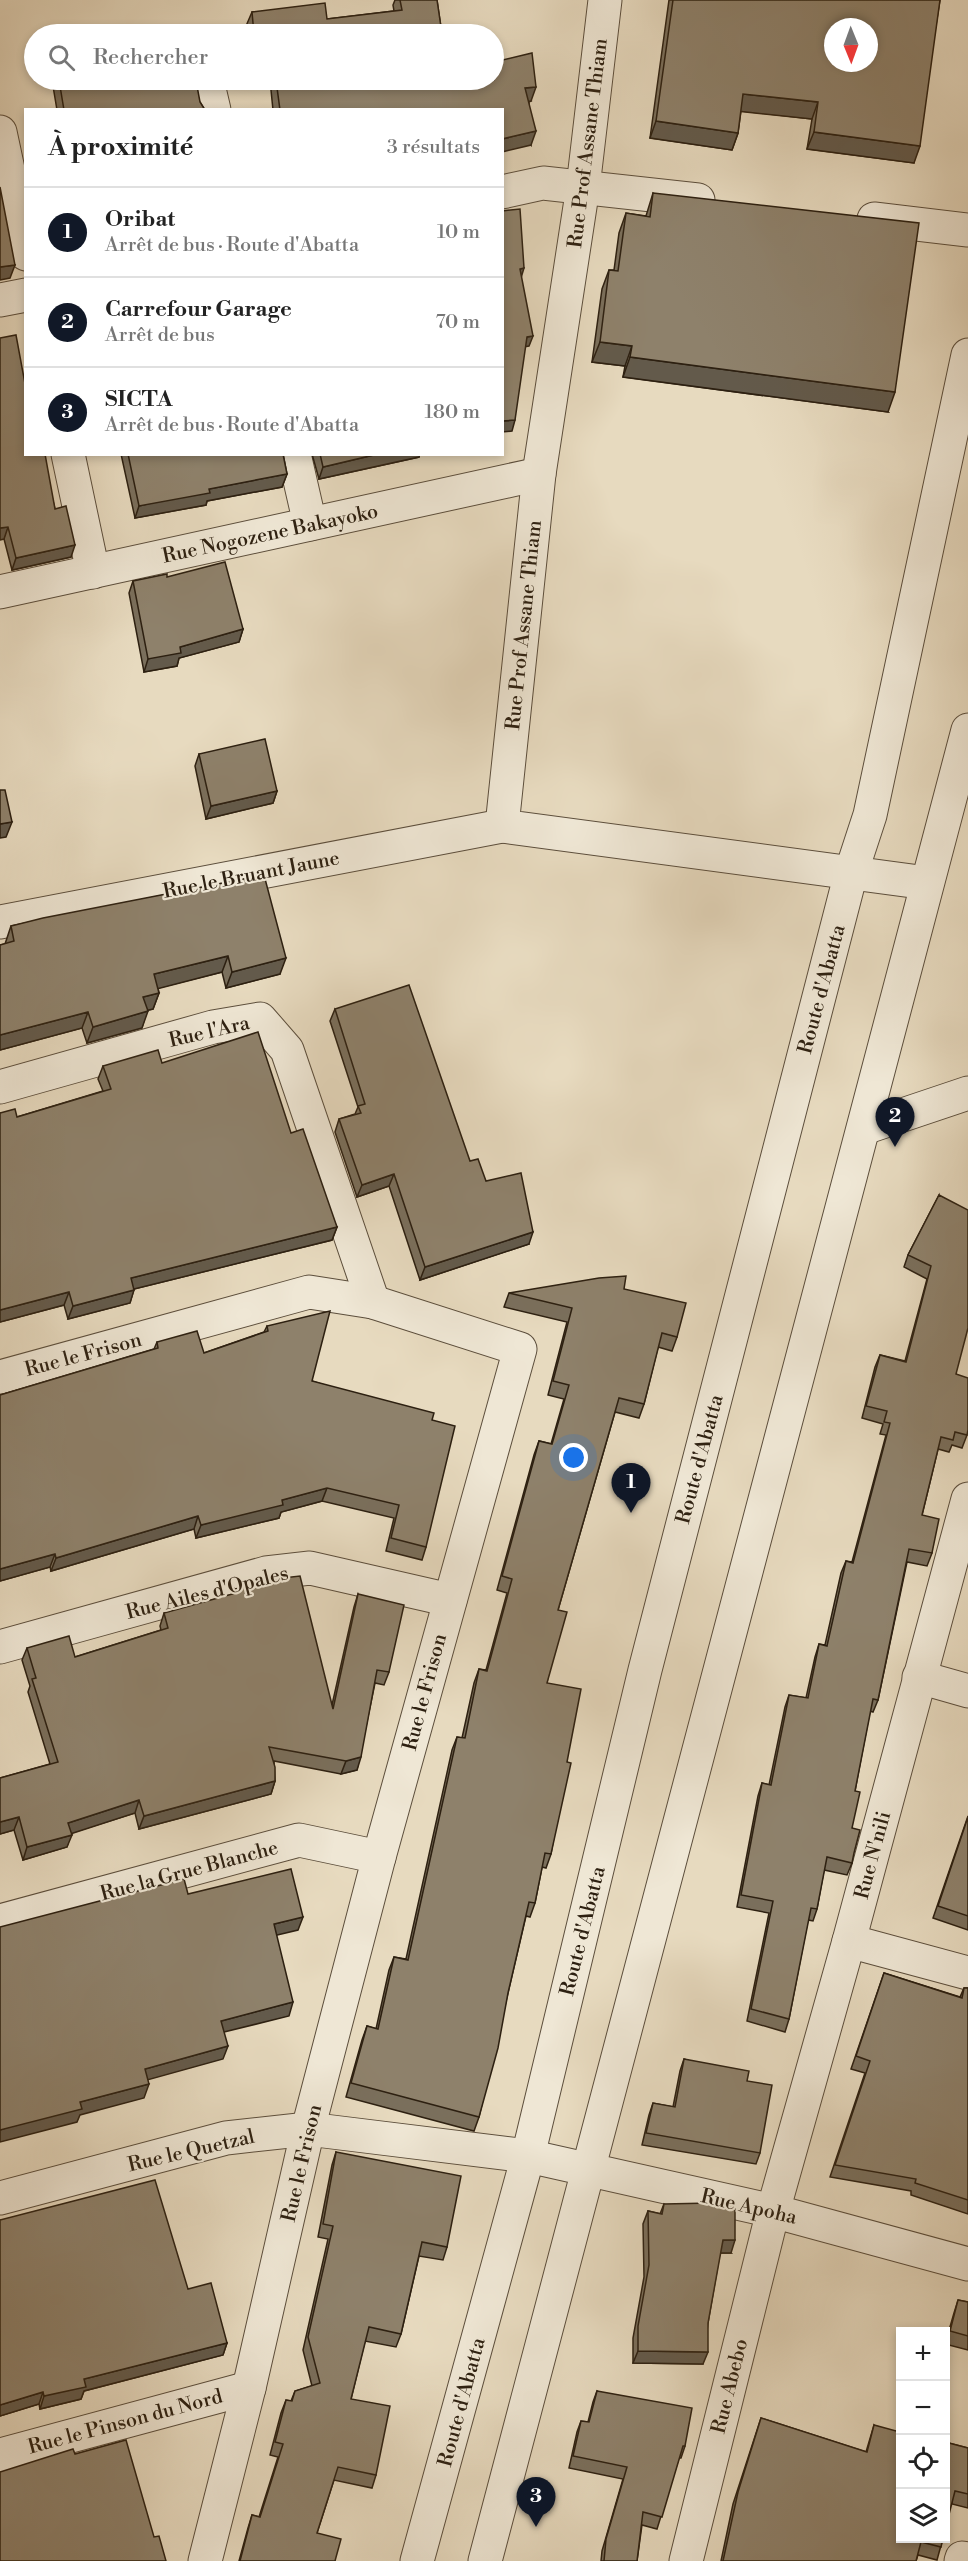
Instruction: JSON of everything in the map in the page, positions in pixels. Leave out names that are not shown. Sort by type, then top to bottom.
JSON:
[{"type":"street","name":"Rue Prof Assane Thiam","points":[[502,826],[539,474],[583,187],[605,0]]},
{"type":"street","points":[[209,90],[214,108]]},
{"type":"street","points":[[0,132],[24,245]]},
{"type":"street","points":[[504,192],[543,183],[723,203]]},
{"type":"street","points":[[840,215],[968,230]]},
{"type":"street","points":[[0,300],[24,295]]},
{"type":"street","name":"Route d'Abatta","points":[[417,2561],[528,2156],[645,1670],[851,873],[870,814],[968,355]]},
{"type":"street","points":[[68,456],[93,572]]},
{"type":"street","points":[[294,456],[310,524]]},
{"type":"street","name":"Rue Nogozene Bakayoko","points":[[0,592],[539,474]]},
{"type":"street","points":[[485,2561],[968,730]]},
{"type":"street","points":[[502,826],[927,883]]},
{"type":"street","name":"Rue le Bruant Jaune","points":[[0,922],[502,826]]},
{"type":"street","name":"Rue l'Ara","points":[[0,1087],[213,1027],[260,1019],[287,1050],[373,1302]]},
{"type":"street","points":[[864,1128],[968,1093]]},
{"type":"street","name":"Rue le Frison","points":[[0,1377],[309,1292],[373,1302],[520,1349],[379,1857],[308,2129],[249,2388],[205,2561]]},
{"type":"street","name":"Rue N'nili","points":[[773,2211],[849,1941],[968,1499]]},
{"type":"street","name":"Rue Ailes d'Opales","points":[[0,1647],[266,1573],[310,1568],[450,1600]]},
{"type":"street","points":[[919,1677],[968,1691]]},
{"type":"street","name":"Rue la Grue Blanche","points":[[0,1920],[299,1840],[379,1857]]},
{"type":"street","points":[[849,1941],[968,1973]]},
{"type":"street","name":"Rue le Quetzal","points":[[0,2198],[226,2138],[308,2129],[528,2156]]},
{"type":"street","name":"Rue Apoha","points":[[528,2156],[773,2211],[968,2264]]},
{"type":"street","name":"Rue Abebo","points":[[686,2561],[773,2211]]},
{"type":"street","name":"Rue le Pinson du Nord","points":[[0,2455],[249,2388]]},
{"type":"street","points":[[961,2561],[962,2558],[968,2559]]},
{"type":"building","points":[[400,0],[437,0],[441,24],[253,24],[252,12],[325,3],[327,19],[402,10]]},
{"type":"building","points":[[673,0],[940,0],[920,146],[814,132],[818,102],[743,94],[738,133],[656,121]]},
{"type":"building","points":[[532,53],[536,87],[525,88],[536,131],[504,139],[504,108],[280,108],[277,90],[504,90],[504,60]]},
{"type":"building","points":[[61,90],[198,90],[204,108],[64,108]]},
{"type":"building","points":[[0,187],[15,265],[0,267]]},
{"type":"building","points":[[653,193],[919,223],[895,392],[630,357],[632,346],[600,342],[609,270],[618,271],[626,213],[650,217]]},
{"type":"building","points":[[520,209],[524,268],[520,269],[533,336],[527,337],[515,420],[504,421],[504,211]]},
{"type":"building","points":[[16,335],[24,378],[24,456],[45,456],[55,509],[66,506],[75,545],[16,558],[8,527],[0,528],[0,338]]},
{"type":"building","points":[[128,456],[283,456],[287,474],[209,489],[210,493],[139,506]]},
{"type":"building","points":[[320,456],[370,456],[323,467]]},
{"type":"building","points":[[225,562],[243,629],[180,647],[181,653],[148,659],[133,581],[167,574],[167,577]]},
{"type":"building","points":[[265,739],[277,791],[211,806],[199,754]]},
{"type":"building","points":[[0,790],[5,790],[12,822],[0,824]]},
{"type":"building","points":[[264,875],[286,958],[232,972],[228,956],[154,974],[159,993],[143,997],[148,1011],[93,1027],[88,1012],[0,1035],[0,945],[14,941],[11,926]]},
{"type":"building","points":[[409,985],[470,1161],[478,1159],[486,1181],[521,1173],[533,1232],[425,1267],[394,1174],[362,1185],[339,1119],[361,1113],[358,1106],[365,1104],[335,1009]]},
{"type":"building","points":[[258,1032],[291,1133],[303,1129],[337,1227],[131,1278],[134,1290],[73,1306],[69,1292],[0,1310],[0,1113],[15,1109],[17,1117],[111,1089],[103,1066],[158,1050],[162,1063]]},
{"type":"building","points":[[939,1195],[968,1210],[968,1328],[956,1374],[968,1378],[968,1430],[967,1435],[955,1432],[953,1440],[941,1437],[922,1515],[939,1519],[932,1553],[909,1549],[878,1700],[873,1699],[855,1791],[860,1792],[852,1828],[860,1830],[852,1863],[827,1857],[817,1909],[811,1908],[789,2019],[751,2009],[773,1901],[741,1895],[762,1783],[771,1785],[789,1695],[808,1698],[819,1644],[827,1646],[846,1561],[853,1563],[890,1423],[884,1422],[887,1411],[866,1406],[880,1355],[906,1362],[931,1266],[908,1255]]},
{"type":"building","points":[[626,1276],[624,1289],[686,1303],[677,1337],[662,1333],[644,1404],[619,1398],[558,1610],[567,1612],[547,1683],[581,1689],[567,1762],[571,1763],[551,1854],[545,1853],[535,1903],[529,1902],[498,2048],[479,2117],[351,2083],[367,2026],[378,2029],[394,1957],[408,1960],[457,1737],[465,1738],[479,1669],[487,1671],[512,1579],[502,1576],[539,1441],[552,1444],[569,1385],[553,1381],[572,1308],[509,1293],[599,1278]]},
{"type":"building","points":[[330,1311],[312,1381],[434,1413],[432,1420],[455,1426],[426,1547],[391,1538],[399,1505],[327,1488],[282,1500],[283,1505],[201,1525],[198,1516],[56,1558],[55,1554],[0,1569],[0,1395],[158,1348],[157,1342],[197,1331],[204,1353],[268,1331],[267,1326]]},
{"type":"building","points":[[300,1576],[333,1709],[358,1594],[404,1605],[389,1672],[377,1670],[361,1757],[346,1761],[269,1747],[275,1767],[275,1781],[144,1816],[139,1800],[68,1823],[72,1835],[27,1847],[19,1817],[0,1822],[0,1778],[58,1762],[32,1679],[36,1678],[27,1648],[69,1636],[75,1657],[168,1628],[164,1613],[236,1593],[235,1589],[274,1579]]},
{"type":"building","points":[[968,1817],[968,1916],[938,1906]]},
{"type":"building","points":[[291,1869],[303,1917],[274,1924],[293,2002],[221,2021],[228,2046],[145,2069],[149,2084],[80,2102],[82,2109],[0,2130],[0,1927],[184,1879],[188,1894]]},
{"type":"building","points":[[884,1973],[962,1998],[964,1988],[968,1988],[968,2200],[915,2183],[916,2179],[835,2165],[870,2061],[856,2056]]},
{"type":"building","points":[[684,2059],[749,2071],[747,2081],[772,2085],[760,2153],[646,2133],[653,2103],[675,2107]]},
{"type":"building","points":[[336,2152],[461,2176],[447,2247],[422,2242],[401,2334],[369,2327],[351,2399],[390,2406],[376,2475],[338,2467],[317,2533],[341,2539],[335,2561],[240,2561],[252,2515],[260,2517],[283,2444],[275,2442],[286,2400],[292,2401],[295,2391],[320,2383],[308,2337],[333,2226],[323,2224]]},
{"type":"building","points":[[155,2180],[188,2289],[211,2283],[227,2343],[84,2379],[86,2387],[44,2396],[43,2392],[0,2405],[0,2220]]},
{"type":"building","points":[[712,2203],[735,2208],[735,2240],[723,2240],[708,2323],[708,2352],[638,2351],[638,2326],[649,2265],[648,2211],[662,2214],[664,2204]]},
{"type":"building","points":[[958,2300],[968,2302],[968,2336],[950,2331]]},
{"type":"building","points":[[597,2391],[692,2408],[685,2446],[683,2446],[662,2517],[643,2512],[637,2561],[604,2561],[606,2539],[627,2467],[573,2456],[581,2421],[589,2422]]},
{"type":"building","points":[[761,2418],[867,2452],[874,2425],[896,2431],[896,2543],[921,2543],[916,2561],[723,2561],[738,2492]]},
{"type":"building","points":[[126,2440],[154,2537],[159,2536],[166,2561],[0,2561],[0,2472],[73,2449],[75,2454]]},
{"type":"building","points":[[950,2443],[968,2448],[968,2494],[955,2491],[950,2510]]},
{"type":"building","points":[[925,2543],[942,2543],[941,2547]]},
{"type":"place","name":"Carrefour Garage","points":[[895,1147]]},
{"type":"place","name":"Oribat","points":[[631,1513]]},
{"type":"place","name":"SICTA","points":[[536,2527]]}]
